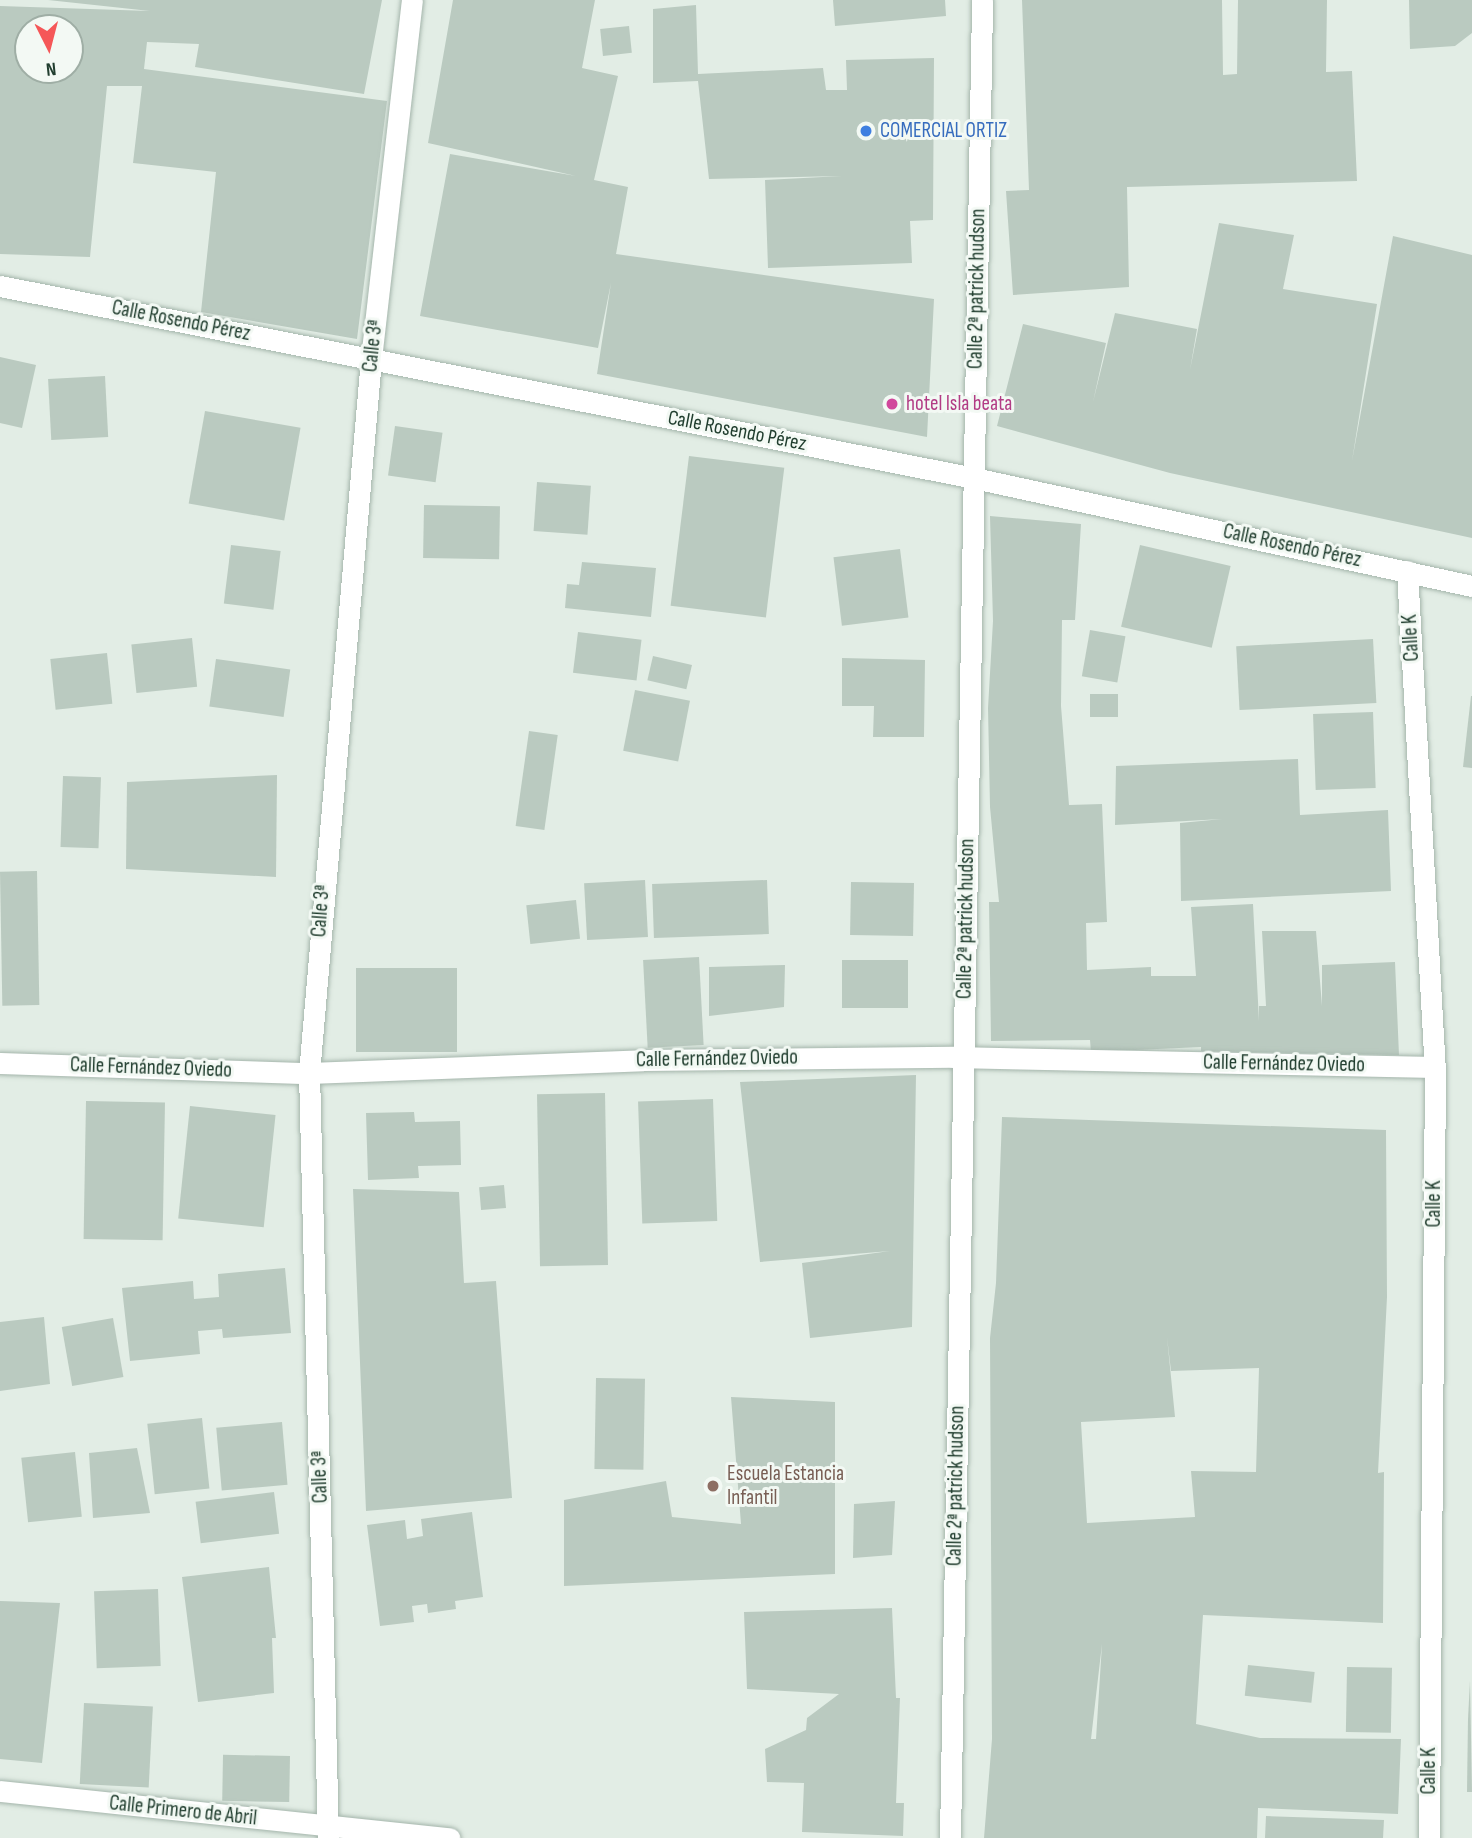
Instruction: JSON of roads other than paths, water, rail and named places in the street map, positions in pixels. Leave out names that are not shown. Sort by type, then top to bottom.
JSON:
[{"type":"street","name":"Calle 3ª","points":[[328,1832],[309,1073],[371,359],[412,0]]},
{"type":"street","name":"Calle 2ª patrick hudson","points":[[950,1838],[982,0]]},
{"type":"street","name":"Calle Rosendo Pérez","points":[[0,286],[974,478],[1472,586]]},
{"type":"street","name":"Calle K","points":[[1407,571],[1435,1068],[1429,1838]]},
{"type":"street","name":"Calle Fernández Oviedo","points":[[0,1063],[309,1073],[643,1060],[964,1058],[1435,1068]]},
{"type":"street","name":"Calle Primero de Abril","points":[[0,1791],[328,1832],[450,1838]]},
{"type":"place","name":"COMERCIAL ORTIZ","points":[[866,131]]},
{"type":"place","name":"hotel Isla beata","points":[[892,404]]},
{"type":"place","name":"Escuela Estancia Infantil","points":[[713,1486]]}]
